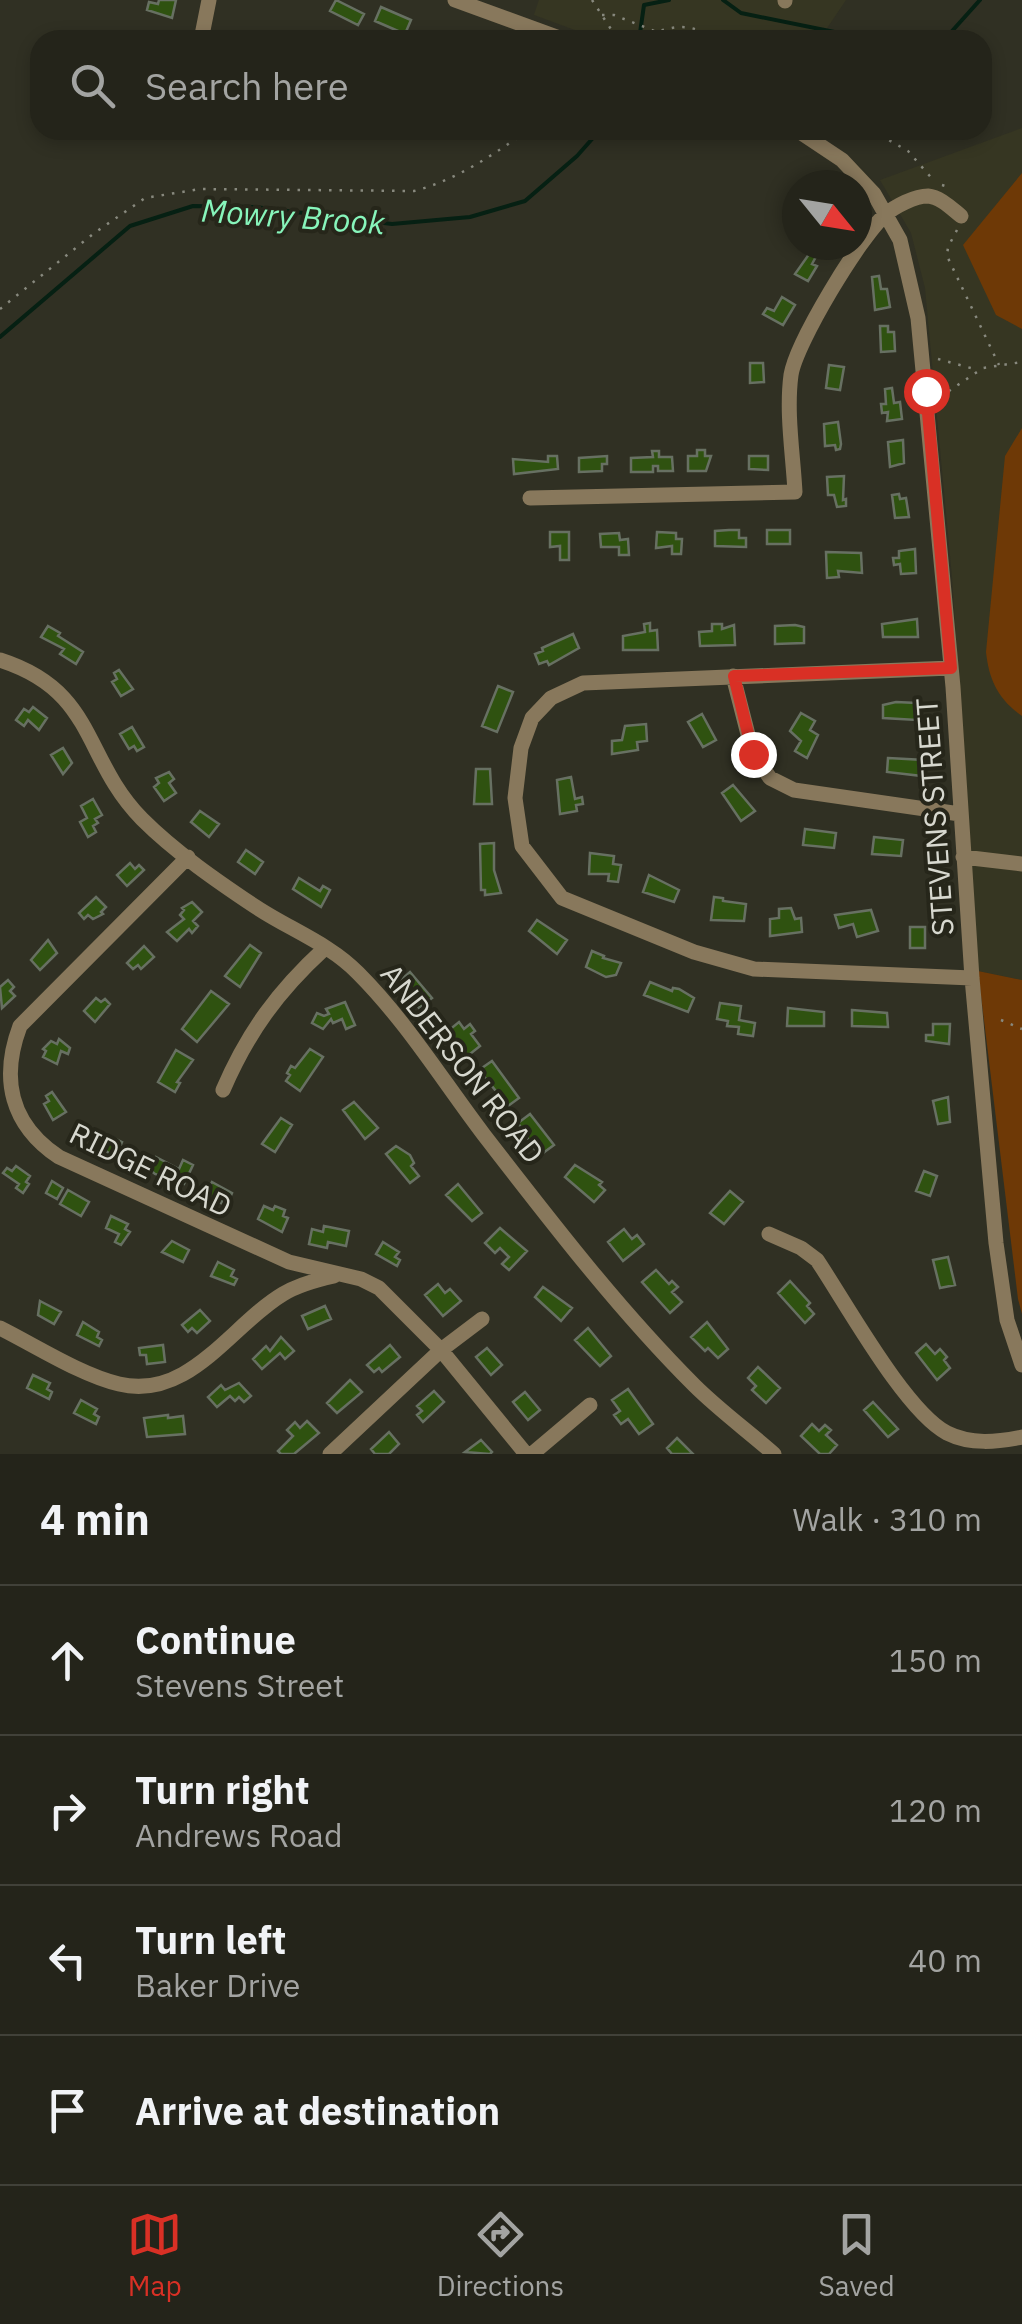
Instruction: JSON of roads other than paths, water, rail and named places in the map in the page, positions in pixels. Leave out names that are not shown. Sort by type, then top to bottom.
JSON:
[{"type":"street","points":[[203,30],[209,0]]},
{"type":"street","points":[[455,0],[538,30]]},
{"type":"street","name":"STEVENS STREET","points":[[812,140],[842,160],[874,194],[886,214],[900,240],[918,318],[951,668],[972,978],[996,1243],[1006,1320],[1022,1364]]},
{"type":"street","points":[[530,498],[795,492],[792,372],[802,343],[863,243],[886,214],[916,198],[937,198],[962,219]]},
{"type":"street","name":"ANDERSON ROAD","points":[[0,660],[30,670],[58,690],[72,706],[125,799],[154,830],[256,907],[356,970],[552,1224],[646,1334],[696,1387],[774,1454]]},
{"type":"street","points":[[951,668],[583,683],[550,698],[532,718],[520,748],[515,798],[522,846],[562,898],[694,952],[754,969],[972,978]]},
{"type":"street","points":[[734,676],[753,754],[770,778],[794,790],[960,814]]},
{"type":"street","name":"RIDGE ROAD","points":[[188,857],[20,1026],[9,1045],[5,1064],[12,1107],[36,1142],[59,1157],[288,1262],[361,1279],[380,1288],[441,1350],[529,1454]]},
{"type":"street","points":[[964,858],[1022,864]]},
{"type":"street","points":[[223,1090],[244,1042],[298,973],[325,948]]},
{"type":"street","points":[[769,1234],[817,1260],[890,1373],[930,1421],[948,1434],[971,1441],[997,1442],[1022,1437]]},
{"type":"street","points":[[0,1328],[116,1384],[154,1386],[174,1380],[205,1359],[281,1295],[336,1275]]},
{"type":"street","points":[[330,1454],[441,1350],[482,1319]]},
{"type":"street","points":[[529,1454],[590,1404]]},
{"type":"waterway","name":"Mowry Brook","points":[[640,30],[644,5],[669,0]]},
{"type":"waterway","points":[[723,0],[741,13],[825,30]]},
{"type":"waterway","points":[[953,30],[980,0]]},
{"type":"waterway","name":"Mowry Brook","points":[[0,337],[130,226],[193,206],[255,207],[392,224],[470,217],[525,201],[591,140]]}]
